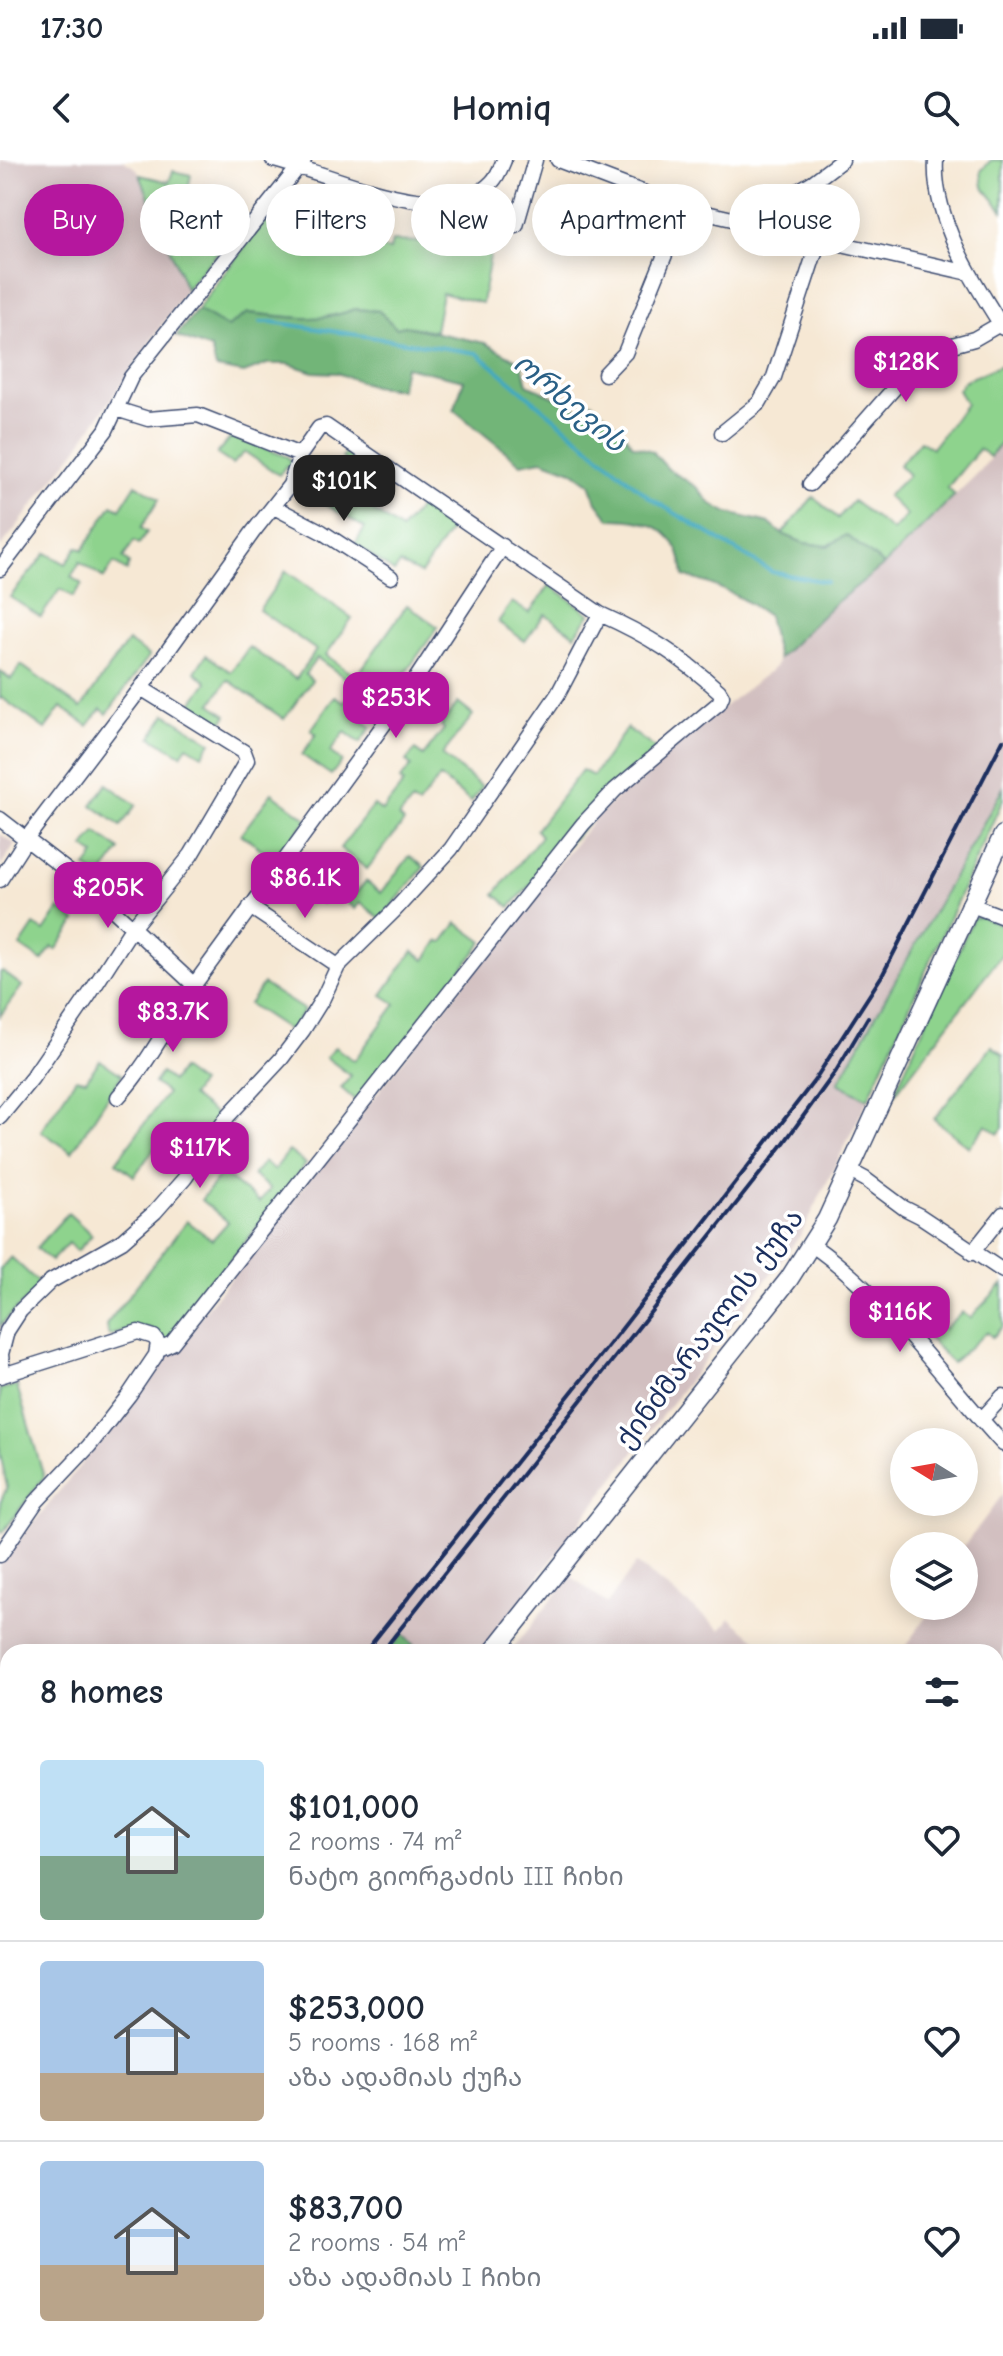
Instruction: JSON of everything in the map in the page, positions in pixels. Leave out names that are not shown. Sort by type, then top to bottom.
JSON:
[{"type":"main road","name":"ქინძმარაულის ქუჩა","points":[[499,1644],[789,1279],[812,1245],[827,1219],[1003,835]]},
{"type":"street","points":[[273,160],[302,163],[395,197],[430,203],[453,201],[481,190],[492,183],[504,160]]},
{"type":"street","points":[[516,226],[535,160]]},
{"type":"street","points":[[810,184],[842,160]]},
{"type":"street","points":[[810,484],[912,368],[934,350],[974,339],[1002,326],[969,273],[944,212],[935,174],[936,160]]},
{"type":"street","points":[[562,161],[622,184]]},
{"type":"street","points":[[0,569],[106,430],[131,377],[302,163]]},
{"type":"street","points":[[860,247],[969,273]]},
{"type":"street","points":[[605,374],[625,353],[664,256]]},
{"type":"street","points":[[722,433],[759,403],[774,377],[814,256]]},
{"type":"street","points":[[116,409],[148,419],[198,415],[300,455]]},
{"type":"street","points":[[0,880],[27,838],[290,485],[300,455],[319,428],[326,426],[600,614],[643,633],[673,652],[722,696],[713,708],[615,790],[583,824],[172,1343],[157,1350]]},
{"type":"street","points":[[274,507],[322,532],[391,577]]},
{"type":"street","points":[[118,1097],[140,1073],[194,985],[406,694],[503,546]]},
{"type":"street","points":[[0,1555],[36,1502],[89,1446],[129,1395],[157,1350],[158,1343],[154,1337],[138,1332],[1,1375],[1,1354],[7,1331],[20,1311],[51,1281],[122,1241],[155,1212],[185,1178],[228,1116],[281,1059],[303,1030],[338,966],[451,849],[558,694],[600,614]]},
{"type":"street","points":[[0,1117],[32,1078],[132,928],[191,855],[247,756],[141,688]]},
{"type":"street","points":[[0,819],[91,889],[194,985]]},
{"type":"street","points":[[969,904],[1003,917]]},
{"type":"street","points":[[250,907],[338,966]]},
{"type":"street","points":[[848,1170],[1003,1271]]},
{"type":"street","points":[[972,1253],[1003,1214]]},
{"type":"street","points":[[812,1245],[890,1315],[1003,1444]]},
{"type":"street","points":[[981,1420],[1003,1396]]},
{"type":"shaded area","points":[[0,160],[122,160],[137,169],[143,184],[140,184],[140,256],[173,256],[186,289],[76,450],[0,548]]},
{"type":"shaded area","points":[[1003,441],[1003,788],[839,1083],[868,1099],[802,1233],[487,1644],[412,1644],[402,1635],[395,1644],[0,1644],[0,1564],[597,816],[681,740],[775,667],[778,659],[833,605],[884,565],[981,470]]},
{"type":"shaded area","points":[[0,834],[15,844],[0,867]]},
{"type":"shaded area","points":[[1003,1494],[1003,1644],[907,1644],[924,1620],[978,1620],[978,1532],[974,1532]]},
{"type":"shaded area","points":[[636,1563],[721,1630],[730,1618],[761,1644],[516,1644],[571,1576],[607,1604]]},
{"type":"green space","points":[[991,160],[1003,160],[1003,211],[983,187],[981,171]]},
{"type":"green space","points":[[173,171],[191,175],[189,184],[144,184],[140,175],[169,182]]},
{"type":"green space","points":[[263,222],[266,223],[266,256],[395,256],[395,241],[411,242],[411,256],[490,256],[482,303],[442,293],[435,331],[405,326],[396,328],[379,311],[355,309],[332,318],[312,319],[248,313],[227,327],[197,310],[238,256],[250,256],[250,239]]},
{"type":"green space","points":[[173,256],[214,256],[186,289]]},
{"type":"green space","points":[[355,309],[379,311],[396,328],[405,326],[485,343],[522,363],[527,384],[579,409],[591,402],[618,426],[633,445],[652,451],[668,469],[698,488],[710,503],[728,513],[769,523],[782,534],[804,543],[828,546],[846,535],[884,565],[833,605],[778,659],[768,616],[728,592],[684,576],[677,548],[661,530],[639,521],[610,519],[597,502],[590,484],[572,471],[542,460],[521,464],[454,410],[464,380],[405,367],[400,389],[373,386],[337,373],[313,372],[289,364],[267,364],[244,373],[216,368],[211,349],[176,336],[197,310],[227,327],[248,313],[315,318]]},
{"type":"green space","points":[[1003,364],[1003,441],[990,457],[979,449],[947,488],[955,495],[884,565],[846,535],[828,546],[804,543],[782,534],[813,497],[838,518],[853,501],[893,531],[907,515],[887,496],[909,475],[899,465],[920,441],[932,448],[966,404],[958,390],[964,381]]},
{"type":"green space","points":[[232,436],[288,457],[292,463],[291,470],[286,466],[279,475],[245,452],[232,464],[217,454]]},
{"type":"green space","points":[[350,448],[393,479],[374,511],[401,530],[426,500],[456,521],[421,574],[400,564],[394,572],[355,544],[365,528],[323,503],[335,484],[346,493],[360,474],[342,458]]},
{"type":"green space","points":[[136,484],[159,499],[141,528],[147,532],[139,544],[134,541],[123,558],[129,563],[127,571],[114,563],[104,578],[80,562],[71,577],[82,584],[73,597],[60,589],[41,617],[10,597],[46,553],[66,564],[77,547],[83,550],[112,505],[120,509]]},
{"type":"green space","points":[[286,571],[352,618],[326,655],[356,677],[407,605],[438,627],[399,682],[384,673],[355,715],[371,727],[360,743],[345,732],[330,752],[342,761],[331,775],[302,755],[316,734],[311,730],[335,696],[344,702],[355,685],[317,658],[305,674],[312,680],[284,719],[228,680],[211,704],[227,715],[219,727],[190,706],[207,682],[195,672],[206,655],[231,672],[249,647],[296,679],[316,650],[259,610]]},
{"type":"green space","points":[[550,585],[590,614],[575,635],[545,614],[525,641],[498,622],[512,602],[529,613]]},
{"type":"green space","points":[[128,641],[149,656],[107,714],[101,709],[88,726],[61,707],[45,729],[0,699],[0,671],[11,679],[21,665],[81,708]]},
{"type":"green space","points":[[458,703],[473,715],[442,755],[482,787],[471,802],[440,777],[418,805],[412,801],[399,817],[404,822],[367,869],[340,848],[374,805],[382,811],[404,783],[400,780],[411,766],[406,761],[415,750],[423,756],[444,729],[441,725]]},
{"type":"green space","points":[[166,714],[211,742],[202,755],[187,746],[181,755],[151,737]]},
{"type":"green space","points":[[627,728],[656,749],[510,907],[495,894],[541,836],[536,830],[582,770],[593,776]]},
{"type":"green space","points":[[107,784],[136,805],[121,826],[92,805]]},
{"type":"green space","points":[[1003,788],[1003,799],[868,1099],[838,1083]]},
{"type":"green space","points":[[272,793],[307,819],[276,860],[241,834]]},
{"type":"green space","points":[[96,832],[120,850],[100,877],[86,867],[95,855],[84,847]]},
{"type":"green space","points":[[410,856],[424,867],[381,919],[360,902],[355,909],[333,891],[322,903],[308,891],[326,869],[356,893],[366,881],[381,893]]},
{"type":"green space","points":[[59,909],[76,921],[56,950],[52,947],[42,961],[20,946],[34,925],[44,931]]},
{"type":"green space","points":[[981,917],[1003,925],[1003,953],[892,1098],[973,918]]},
{"type":"green space","points":[[457,923],[483,942],[357,1102],[341,1088],[351,1076],[326,1057],[335,1047],[354,1061],[396,1004],[382,995],[413,951],[425,960],[438,941],[443,942]]},
{"type":"green space","points":[[2,971],[22,986],[0,1016],[0,973]]},
{"type":"green space","points":[[263,984],[304,1010],[290,1031],[249,1004]]},
{"type":"green space","points":[[992,1046],[1003,1055],[1003,1128],[998,1134],[986,1125],[969,1147],[934,1119]]},
{"type":"green space","points":[[100,1060],[122,1075],[72,1152],[41,1131],[76,1078],[86,1080]]},
{"type":"green space","points":[[181,1069],[200,1083],[191,1096],[220,1118],[197,1150],[169,1129],[134,1176],[116,1162],[167,1093],[154,1083],[161,1073],[172,1081]]},
{"type":"green space","points":[[289,1151],[306,1164],[169,1339],[162,1341],[153,1329],[147,1328],[109,1336],[106,1325],[187,1221],[212,1240],[228,1222],[201,1200],[222,1173],[259,1202],[270,1189],[253,1175],[264,1162],[274,1170]]},
{"type":"green space","points":[[68,1213],[92,1235],[77,1251],[68,1243],[51,1261],[36,1248]]},
{"type":"green space","points":[[11,1257],[39,1283],[0,1327],[0,1269]]},
{"type":"green space","points":[[1003,1284],[1003,1326],[992,1337],[987,1332],[952,1363],[917,1326],[929,1314],[944,1329],[962,1312],[970,1318]]},
{"type":"green space","points":[[17,1386],[44,1477],[3,1532],[0,1531],[0,1503],[7,1487],[0,1453],[0,1389]]},
{"type":"green space","points":[[402,1634],[413,1644],[394,1644]]},
{"type":"waterway","name":"ორხევის","points":[[261,322],[477,353],[650,498],[772,572],[827,582]]},
{"type":"railway","points":[[371,1644],[814,1081],[883,974],[1003,740]]},
{"type":"railway","points":[[388,1644],[781,1147],[836,1071],[868,1017]]}]
